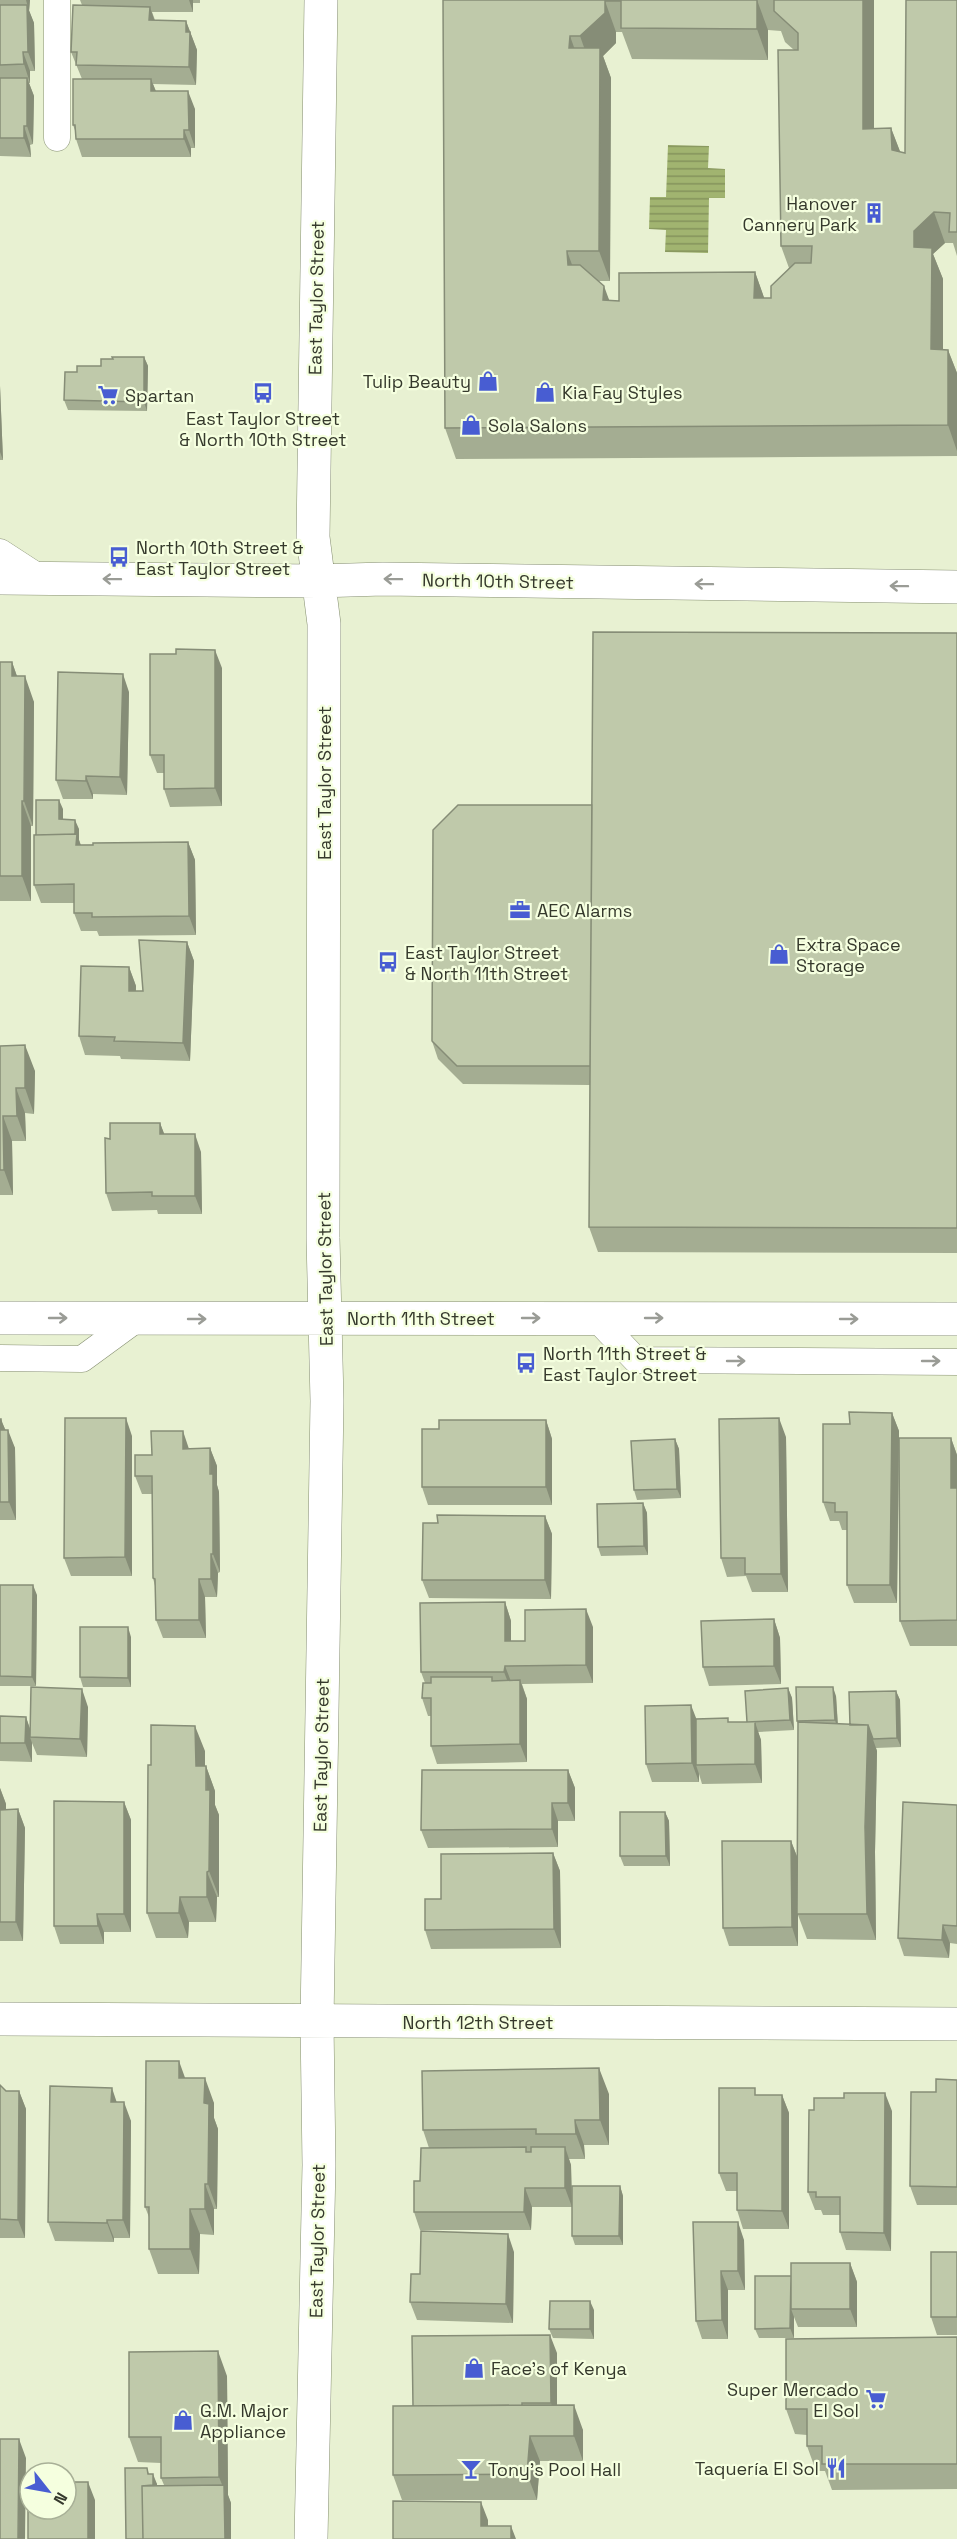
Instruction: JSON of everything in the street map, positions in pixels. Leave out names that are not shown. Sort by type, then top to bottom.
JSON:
[{"type":"main road","name":"East Taylor Street","points":[[311,2539],[319,2165],[317,2022],[327,1401],[324,624],[313,537],[321,0]]},
{"type":"main road","name":"North 10th Street","points":[[0,578],[318,581],[383,579],[957,587]]},
{"type":"main road","name":"North 11th Street","points":[[0,1318],[957,1319]]},
{"type":"main road","name":"North 12th Street","points":[[0,2019],[957,2024]]},
{"type":"lane","points":[[57,0],[57,138]]},
{"type":"lane","points":[[0,552],[40,578]]},
{"type":"lane","points":[[0,1358],[82,1359],[138,1318]]},
{"type":"lane","points":[[596,1318],[636,1360],[957,1362]]},
{"type":"shaded area","points":[[668,145],[709,146],[708,168],[725,169],[725,198],[709,198],[708,253],[665,252],[666,230],[649,229],[650,197],[666,197]]},
{"type":"building","name":"Hanover Cannery Park","points":[[443,0],[757,0],[757,29],[621,28],[621,1],[605,1],[605,13],[580,36],[570,36],[569,48],[600,48],[599,251],[567,251],[568,265],[580,265],[604,286],[603,300],[619,301],[619,273],[755,272],[754,298],[771,298],[771,286],[795,263],[811,263],[812,246],[781,246],[778,50],[798,50],[798,33],[774,11],[774,0],[863,0],[863,129],[891,128],[892,150],[905,153],[906,0],[957,0],[957,232],[949,232],[950,213],[934,212],[914,231],[914,247],[932,248],[931,349],[948,350],[948,425],[445,428]]},
{"type":"building","points":[[0,5],[27,5],[28,52],[23,52],[24,64],[0,65]]},
{"type":"building","points":[[73,5],[150,7],[149,20],[186,21],[186,32],[190,32],[189,67],[76,65],[77,52],[71,52]]},
{"type":"building","points":[[0,78],[27,78],[27,126],[24,126],[24,138],[0,138]]},
{"type":"building","points":[[73,79],[151,79],[151,91],[188,91],[189,130],[184,130],[184,139],[76,139],[75,125],[73,125]]},
{"type":"building","name":"Spartan","points":[[112,357],[144,357],[144,402],[64,400],[65,372],[77,372],[77,366],[101,366],[101,359],[113,359]]},
{"type":"building","name":"Extra Space Storage","points":[[593,632],[957,633],[957,1228],[589,1227]]},
{"type":"building","points":[[176,649],[215,650],[215,788],[164,789],[164,755],[150,755],[150,654],[176,654]]},
{"type":"building","points":[[0,662],[12,662],[12,676],[25,676],[22,876],[0,876]]},
{"type":"building","points":[[58,672],[123,674],[120,777],[86,776],[86,781],[56,780]]},
{"type":"building","points":[[36,800],[59,800],[59,819],[75,820],[75,834],[36,835]]},
{"type":"building","name":"AEC Alarms","points":[[458,805],[592,805],[590,1066],[457,1066],[432,1041],[433,830]]},
{"type":"building","points":[[77,834],[76,845],[188,842],[189,916],[92,917],[92,913],[74,913],[74,884],[34,885],[34,835]]},
{"type":"building","points":[[139,940],[187,942],[183,1043],[114,1041],[115,1037],[79,1036],[81,966],[129,967],[129,991],[143,991]]},
{"type":"building","points":[[25,1045],[25,1088],[16,1088],[17,1116],[3,1116],[4,1170],[0,1170],[0,1046]]},
{"type":"building","points":[[110,1123],[160,1123],[160,1134],[195,1134],[195,1196],[152,1196],[152,1192],[106,1193],[105,1138],[110,1139]]},
{"type":"building","points":[[849,1412],[892,1413],[890,1585],[847,1585],[847,1512],[835,1512],[835,1503],[823,1502],[823,1424],[850,1424]]},
{"type":"building","points":[[65,1418],[126,1418],[125,1557],[64,1558]]},
{"type":"building","points":[[779,1418],[781,1574],[745,1574],[745,1558],[721,1558],[719,1419]]},
{"type":"building","points":[[0,1419],[1,1430],[8,1430],[9,1502],[0,1502]]},
{"type":"building","points":[[439,1420],[546,1420],[546,1487],[422,1487],[422,1429],[439,1429]]},
{"type":"building","points":[[151,1431],[183,1431],[183,1449],[210,1448],[210,1474],[213,1474],[213,1554],[211,1554],[211,1579],[199,1579],[199,1620],[156,1620],[155,1579],[153,1578],[152,1476],[135,1476],[135,1455],[152,1455]]},
{"type":"building","points":[[899,1438],[951,1438],[951,1488],[957,1488],[957,1620],[900,1621]]},
{"type":"building","points":[[675,1439],[677,1489],[634,1490],[631,1441]]},
{"type":"building","points":[[643,1503],[644,1546],[598,1547],[597,1504]]},
{"type":"building","points":[[437,1515],[545,1516],[545,1580],[422,1580],[423,1523],[438,1523]]},
{"type":"building","points":[[0,1585],[33,1585],[32,1677],[0,1676]]},
{"type":"building","points":[[505,1602],[505,1641],[525,1641],[525,1610],[586,1609],[586,1665],[505,1666],[504,1672],[421,1672],[420,1603]]},
{"type":"building","points":[[774,1619],[774,1666],[703,1667],[701,1621]]},
{"type":"building","points":[[80,1627],[128,1627],[128,1678],[80,1677]]},
{"type":"building","points":[[431,1677],[492,1677],[492,1681],[520,1680],[520,1744],[431,1746],[431,1698],[422,1698],[423,1683],[431,1683]]},
{"type":"building","points":[[31,1687],[82,1689],[80,1739],[30,1737]]},
{"type":"building","points":[[796,1687],[833,1687],[835,1720],[797,1721]]},
{"type":"building","points":[[788,1688],[790,1720],[747,1722],[745,1691]]},
{"type":"building","points":[[896,1691],[897,1738],[873,1739],[868,1725],[850,1725],[849,1692]]},
{"type":"building","points":[[691,1705],[692,1763],[646,1764],[645,1706]]},
{"type":"building","points":[[0,1716],[26,1717],[25,1743],[0,1743]]},
{"type":"building","points":[[728,1718],[728,1722],[755,1722],[755,1764],[696,1765],[696,1719]]},
{"type":"building","points":[[798,1722],[868,1725],[865,1827],[867,1914],[797,1914]]},
{"type":"building","points":[[151,1725],[195,1726],[196,1766],[206,1766],[206,1790],[210,1790],[207,1897],[180,1897],[179,1913],[147,1913],[148,1765],[151,1765]]},
{"type":"building","points":[[422,1770],[568,1770],[568,1803],[552,1803],[552,1829],[421,1830]]},
{"type":"building","points":[[54,1801],[124,1802],[124,1914],[97,1914],[98,1926],[54,1926]]},
{"type":"building","points":[[903,1802],[957,1805],[957,1926],[943,1925],[942,1940],[898,1938]]},
{"type":"building","points":[[18,1809],[16,1922],[0,1922],[0,1810]]},
{"type":"building","points":[[620,1812],[665,1812],[666,1856],[620,1856]]},
{"type":"building","points":[[722,1841],[791,1841],[792,1927],[723,1928]]},
{"type":"building","points":[[553,1853],[554,1929],[425,1930],[425,1899],[441,1899],[441,1854]]},
{"type":"building","points":[[146,2061],[179,2061],[179,2078],[205,2078],[204,2103],[209,2104],[208,2184],[205,2184],[205,2209],[190,2209],[190,2249],[149,2249],[149,2207],[145,2207]]},
{"type":"building","points":[[599,2068],[600,2120],[575,2120],[576,2134],[536,2134],[536,2129],[423,2130],[422,2071]]},
{"type":"building","points":[[936,2079],[957,2080],[957,2187],[910,2186],[911,2092],[936,2092]]},
{"type":"building","points":[[0,2085],[6,2091],[19,2091],[18,2220],[0,2219]]},
{"type":"building","points":[[50,2086],[112,2088],[111,2102],[124,2102],[123,2220],[107,2220],[107,2223],[48,2222]]},
{"type":"building","points":[[719,2088],[755,2088],[755,2095],[782,2095],[782,2211],[737,2210],[737,2173],[719,2173]]},
{"type":"building","points":[[844,2093],[885,2093],[884,2233],[840,2232],[840,2197],[816,2197],[816,2192],[808,2192],[809,2110],[814,2110],[814,2098],[844,2098]]},
{"type":"building","points":[[526,2147],[526,2152],[531,2152],[531,2147],[565,2147],[565,2188],[525,2188],[524,2212],[414,2212],[414,2181],[420,2181],[421,2148]]},
{"type":"building","points":[[572,2186],[620,2186],[619,2236],[572,2236]]},
{"type":"building","points":[[693,2222],[738,2222],[738,2271],[721,2271],[722,2320],[696,2321]]},
{"type":"building","points":[[421,2231],[508,2234],[506,2304],[410,2302],[411,2274],[420,2274]]},
{"type":"building","points":[[931,2252],[957,2252],[957,2317],[931,2317]]},
{"type":"building","points":[[791,2263],[850,2263],[850,2309],[791,2309]]},
{"type":"building","points":[[755,2276],[791,2276],[790,2328],[755,2329]]},
{"type":"building","points":[[550,2301],[590,2301],[590,2329],[549,2329]]},
{"type":"building","points":[[550,2335],[551,2403],[413,2406],[412,2336]]},
{"type":"building","name":"Super Mercado El Sol","points":[[957,2337],[957,2464],[822,2464],[822,2446],[807,2446],[807,2409],[786,2409],[786,2339]]},
{"type":"building","name":"G.M. Major Appliance","points":[[218,2351],[219,2477],[161,2478],[161,2437],[129,2437],[129,2352]]},
{"type":"building","points":[[574,2405],[574,2436],[530,2436],[527,2474],[393,2475],[393,2406]]},
{"type":"building","points":[[0,2439],[19,2439],[18,2539],[0,2539]]},
{"type":"building","points":[[125,2468],[147,2468],[148,2474],[153,2474],[153,2485],[142,2486],[143,2539],[126,2539]]},
{"type":"building","points":[[78,2482],[88,2482],[88,2539],[28,2539],[28,2521],[78,2521]]},
{"type":"building","points":[[224,2485],[225,2539],[143,2539],[142,2486]]},
{"type":"building","points":[[393,2501],[481,2502],[481,2526],[511,2526],[511,2539],[393,2539]]},
{"type":"place","name":"Hanover Cannery Park","points":[[874,213]]},
{"type":"place","name":"Tulip Beauty","points":[[488,381]]},
{"type":"place","name":"Kia Fay Styles","points":[[545,392]]},
{"type":"place","name":"East Taylor Street & North 10th Street","points":[[263,393]]},
{"type":"place","name":"Spartan","points":[[108,395]]},
{"type":"place","name":"Sola Salons","points":[[471,425]]},
{"type":"place","name":"North 10th Street & East Taylor Street","points":[[119,557]]},
{"type":"place","name":"AEC Alarms","points":[[520,910]]},
{"type":"place","name":"Extra Space Storage","points":[[779,954]]},
{"type":"place","name":"East Taylor Street & North 11th Street","points":[[388,962]]},
{"type":"place","name":"North 11th Street & East Taylor Street","points":[[526,1363]]},
{"type":"place","name":"Face’s of Kenya","points":[[474,2368]]},
{"type":"place","name":"Super Mercado El Sol","points":[[876,2399]]},
{"type":"place","name":"G.M. Major Appliance","points":[[183,2420]]},
{"type":"place","name":"Taquería El Sol","points":[[836,2468]]},
{"type":"place","name":"Tony’s Pool Hall","points":[[471,2469]]}]
